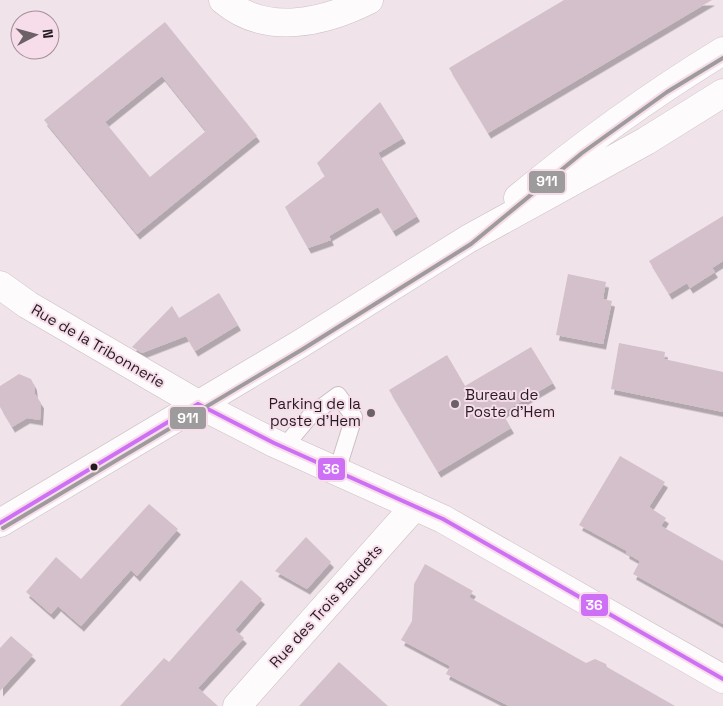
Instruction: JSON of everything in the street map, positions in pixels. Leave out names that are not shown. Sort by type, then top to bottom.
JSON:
[{"type":"street","points":[[223,0],[249,14],[290,23],[328,17],[370,0]]},
{"type":"street","points":[[468,239],[578,148],[664,87],[723,50]]},
{"type":"street","points":[[0,523],[468,239],[646,141],[723,93]]},
{"type":"street","name":"Rue de la Tribonnerie","points":[[0,285],[28,305],[198,404],[284,447],[415,506],[463,530],[723,679]]},
{"type":"street","name":"Rue des Trois Baudets","points":[[236,706],[415,506]]},
{"type":"lane","points":[[284,447],[311,415],[338,395],[354,417],[337,471]]},
{"type":"building","points":[[564,0],[712,0],[488,133],[449,68]]},
{"type":"building","points":[[165,22],[257,136],[137,234],[44,120]],"holes":[[[162,76],[206,131],[150,177],[105,122]]]},
{"type":"building","points":[[380,102],[403,138],[378,153],[417,216],[393,231],[378,207],[329,236],[331,240],[308,248],[285,207],[325,176],[317,163]]},
{"type":"building","points":[[723,216],[723,261],[712,268],[715,272],[690,288],[687,283],[669,294],[649,261]]},
{"type":"building","points":[[568,274],[606,282],[603,299],[612,301],[603,344],[556,335]]},
{"type":"building","points":[[219,293],[238,325],[195,351],[186,336],[142,353],[132,347],[172,306],[179,318]]},
{"type":"building","points":[[619,343],[665,352],[664,359],[723,372],[723,412],[611,389]]},
{"type":"building","name":"Bureau de Poste d'Hem","points":[[531,347],[553,383],[502,413],[511,428],[438,472],[389,390],[447,355],[465,386]]},
{"type":"building","points":[[19,374],[31,379],[34,385],[35,394],[41,403],[40,420],[27,418],[12,427],[0,407],[0,386]]},
{"type":"building","points":[[620,456],[665,482],[649,507],[666,518],[661,526],[723,561],[723,624],[633,574],[640,561],[626,553],[627,551],[579,525]]},
{"type":"building","points":[[149,504],[178,529],[137,576],[131,570],[81,626],[58,606],[51,614],[26,592],[56,557],[81,579]]},
{"type":"building","points":[[306,537],[331,562],[307,589],[275,571]]},
{"type":"building","points":[[425,564],[473,591],[469,597],[586,663],[595,659],[606,664],[607,667],[675,706],[509,706],[446,674],[450,666],[401,640],[412,621],[414,584]]},
{"type":"building","points":[[241,580],[262,599],[235,630],[244,638],[198,688],[218,706],[120,706],[164,658],[169,662]]},
{"type":"building","points":[[11,636],[33,655],[0,691],[0,648]]},
{"type":"building","points":[[339,662],[388,706],[299,706]]},
{"type":"transit line","name":"911","points":[[3,528],[303,349],[471,244],[582,153],[667,92],[723,58]]},
{"type":"transit line","name":"36","points":[[198,404],[274,443],[443,519],[723,679]]},
{"type":"transit line","name":"36","points":[[0,523],[198,404]]},
{"type":"place","name":"Bureau de Poste d'Hem","points":[[455,404]]},
{"type":"place","name":"Parking de la poste d'Hem","points":[[371,413]]}]
